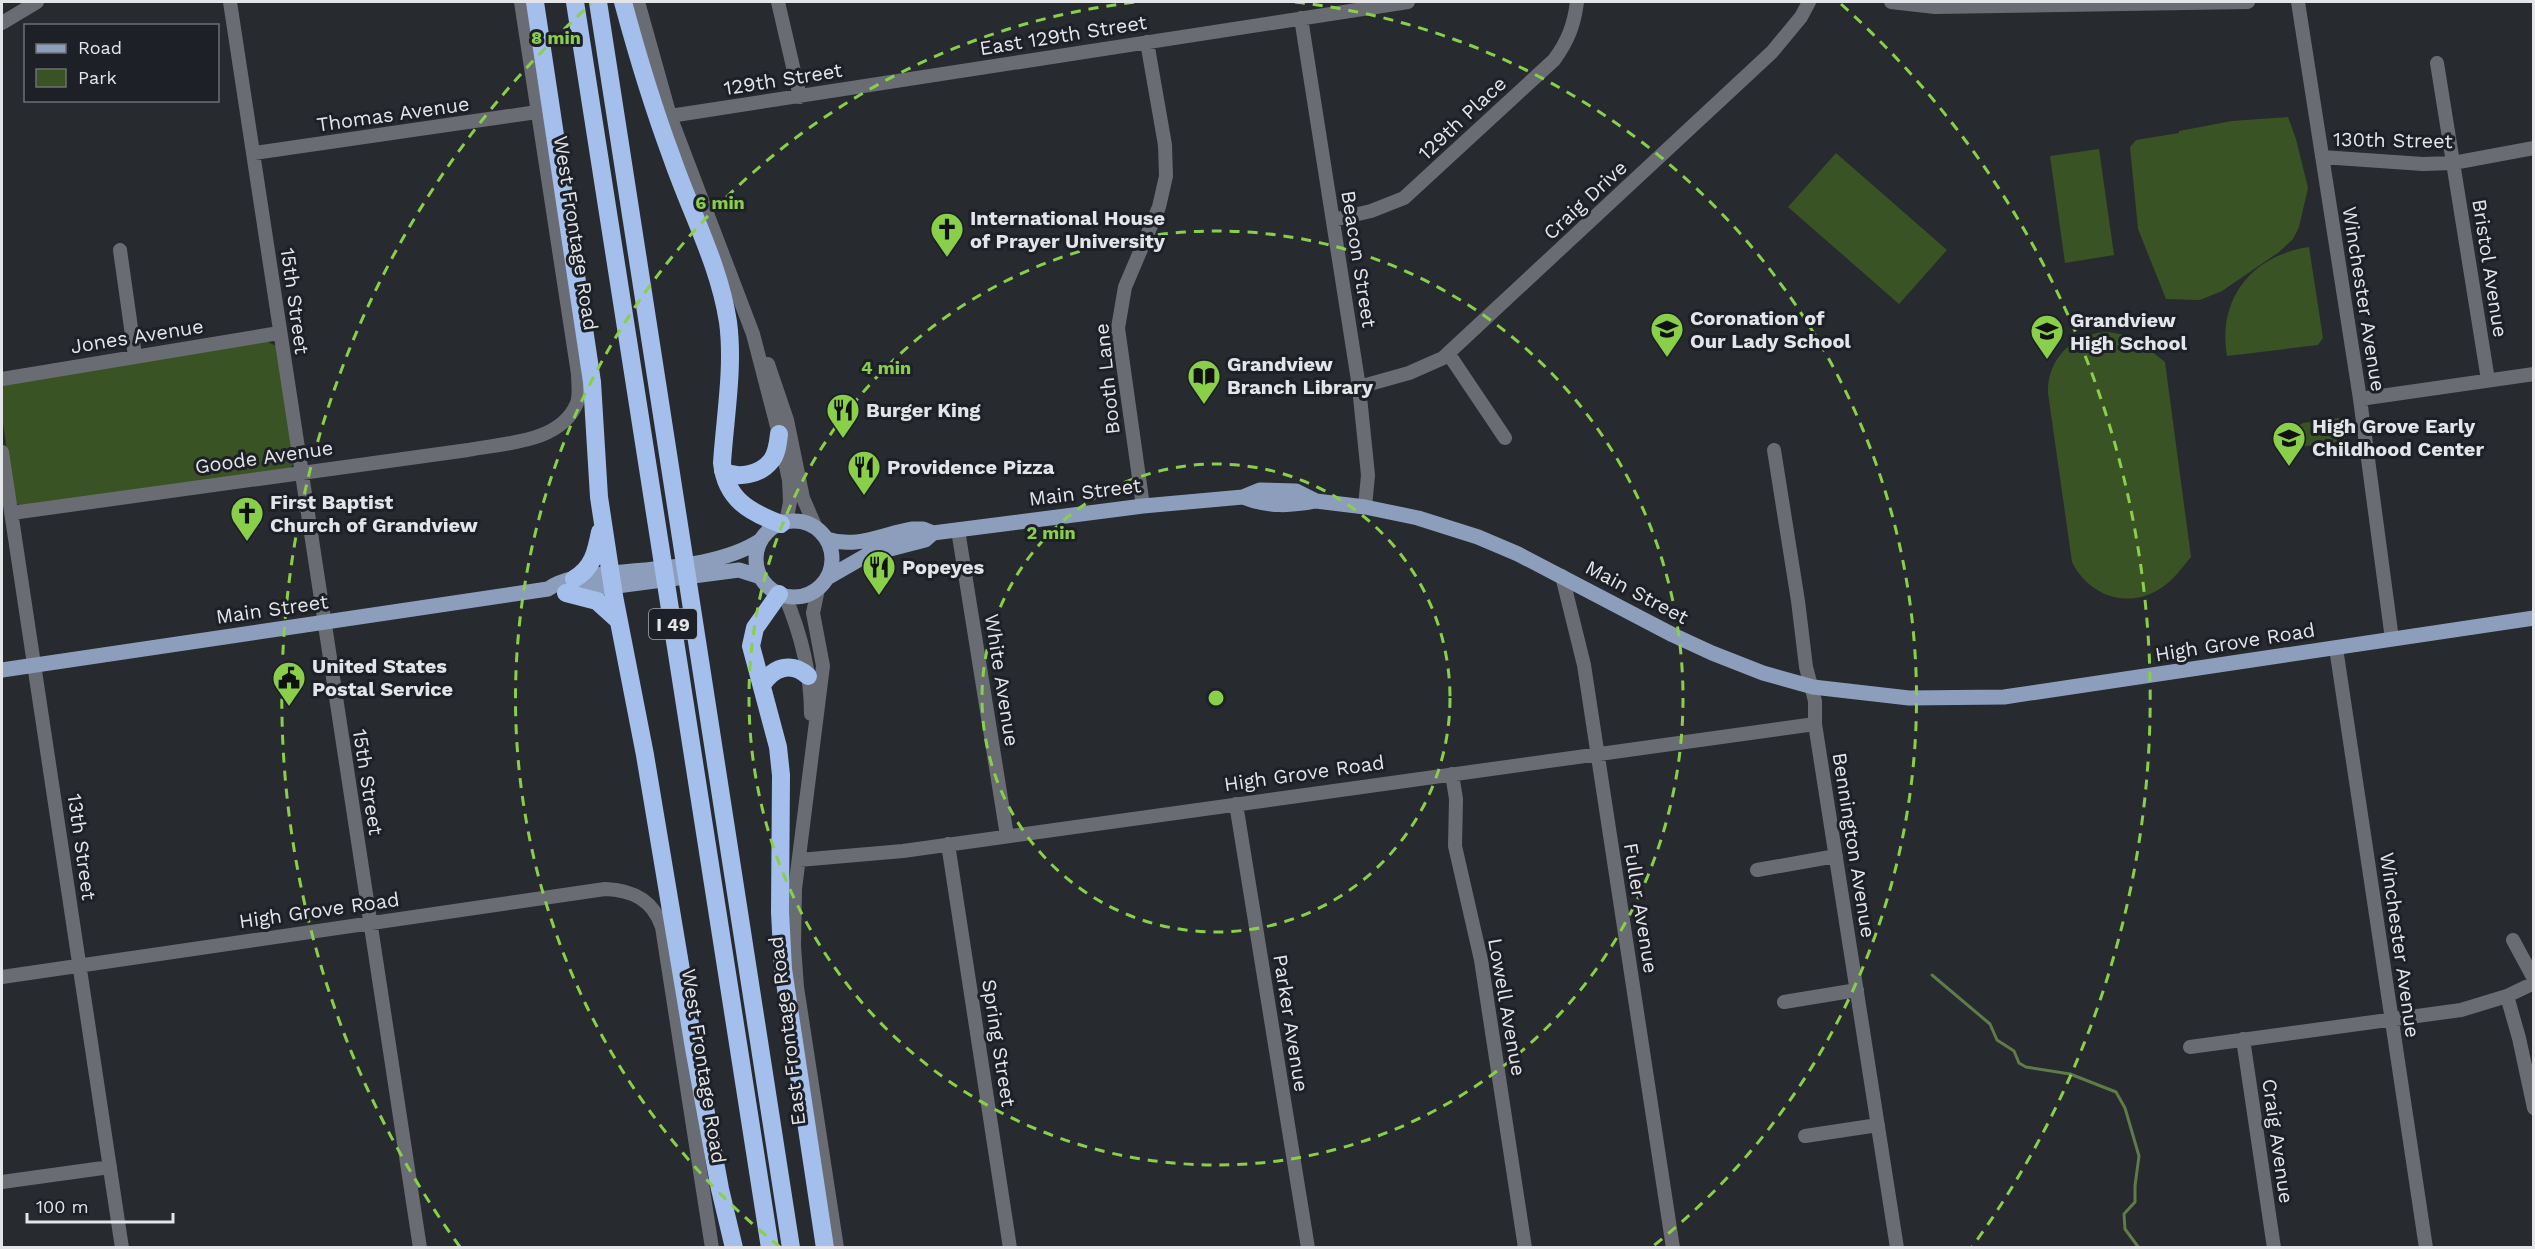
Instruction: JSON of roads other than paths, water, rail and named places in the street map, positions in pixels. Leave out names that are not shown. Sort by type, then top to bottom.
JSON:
[{"type":"highway","points":[[535,2],[592,382],[598,490],[603,524],[619,579],[618,620],[645,754],[702,1095],[734,1248]]},
{"type":"highway","name":"I 49","points":[[575,2],[770,1248]]},
{"type":"highway","name":"I 49","points":[[598,2],[791,1248]]},
{"type":"highway","points":[[623,2],[662,129],[716,271],[723,297],[730,351],[723,471],[732,495],[743,507],[784,523]]},
{"type":"highway","points":[[723,471],[739,476],[766,466],[776,453],[779,434]]},
{"type":"highway","points":[[562,587],[585,572],[593,560],[603,524]]},
{"type":"highway","points":[[562,587],[597,601],[618,620]]},
{"type":"highway","points":[[782,595],[763,615],[752,637],[752,656],[775,729],[780,763],[780,912],[783,969],[825,1248]]},
{"type":"highway","points":[[762,685],[772,673],[786,667],[797,668],[808,676]]},
{"type":"main road","name":"Main Street","points":[[821,534],[840,543],[854,544],[913,529],[923,529],[933,533],[1143,506],[1243,497],[1260,490],[1296,491],[1316,501],[1365,507],[1426,520],[1478,537],[1562,576],[1712,653],[1763,672],[1813,687],[1901,697],[1942,699]]},
{"type":"main road","points":[[799,522],[821,534],[832,559],[822,583],[802,596],[782,595],[769,588],[761,577],[756,557],[761,540],[784,523],[799,522]]},
{"type":"main road","name":"Main Street","points":[[822,583],[844,566],[867,555],[925,540],[933,533]]},
{"type":"main road","name":"Main Street","points":[[724,565],[761,540]]},
{"type":"main road","name":"Main Street","points":[[2,670],[724,565],[761,577]]},
{"type":"main road","name":"High Grove Road","points":[[1942,699],[2004,697],[2534,618]]},
{"type":"street","points":[[2,23],[37,2]]},
{"type":"street","name":"15th Street","points":[[230,2],[420,1248]]},
{"type":"street","name":"West Frontage Road","points":[[521,2],[578,374],[577,402],[560,426],[538,437],[522,440]]},
{"type":"street","points":[[638,2],[670,116],[753,334],[779,434],[790,492],[784,523]]},
{"type":"street","points":[[778,2],[800,97]]},
{"type":"street","name":"East 129th Street","points":[[902,80],[1408,2]]},
{"type":"street","name":"129th Place","points":[[1333,219],[1371,211],[1404,198],[1554,60],[1567,42],[1575,22],[1576,2]]},
{"type":"street","name":"Craig Drive","points":[[1359,387],[1410,373],[1443,358],[1772,52],[1801,17],[1809,2]]},
{"type":"street","points":[[1891,2],[1935,7],[1989,4],[2248,2]]},
{"type":"street","name":"Winchester Avenue","points":[[2298,2],[2360,399],[2392,639]]},
{"type":"street","name":"Beacon Street","points":[[1301,18],[1359,387],[1368,475],[1365,507]]},
{"type":"street","name":"Booth Lane","points":[[1143,506],[1119,328],[1125,287],[1159,207],[1166,176],[1165,145],[1147,42]]},
{"type":"street","name":"Bristol Avenue","points":[[2437,63],[2488,380]]},
{"type":"street","name":"129th Street","points":[[670,116],[902,80]]},
{"type":"street","name":"Thomas Avenue","points":[[254,153],[537,112]]},
{"type":"street","name":"130th Street","points":[[2322,157],[2423,164],[2453,162],[2534,148]]},
{"type":"street","points":[[120,250],[135,356]]},
{"type":"street","name":"Jones Avenue","points":[[2,379],[279,333]]},
{"type":"street","points":[[753,334],[758,339],[780,396],[803,498],[821,534]]},
{"type":"street","points":[[1448,353],[1505,438]]},
{"type":"street","points":[[2360,399],[2534,374]]},
{"type":"street","name":"Goode Avenue","points":[[12,513],[302,471],[468,450],[522,440]]},
{"type":"street","name":"Bennington Avenue","points":[[1774,450],[1806,667],[1813,687],[1815,724],[1897,1248]]},
{"type":"street","name":"13th Street","points":[[2,452],[122,1248]]},
{"type":"street","name":"White Avenue","points":[[958,530],[1007,836]]},
{"type":"street","name":"Fuller Avenue","points":[[1562,576],[1584,665],[1673,1248]]},
{"type":"street","name":"East Frontage Road","points":[[813,738],[823,666],[813,613],[822,583]]},
{"type":"street","name":"East Frontage Road","points":[[782,595],[801,636],[808,676],[813,738],[794,912],[797,987],[837,1248]]},
{"type":"street","name":"Winchester Avenue","points":[[2336,648],[2426,1248]]},
{"type":"street","name":"High Grove Road","points":[[799,860],[948,844],[1815,724]]},
{"type":"street","name":"Lowell Avenue","points":[[1452,774],[1456,799],[1455,846],[1480,960],[1526,1248]]},
{"type":"street","name":"Parker Avenue","points":[[1236,804],[1308,1248]]},
{"type":"street","name":"Spring Street","points":[[948,844],[1010,1248]]},
{"type":"street","points":[[1757,870],[1836,855]]},
{"type":"street","name":"High Grove Road","points":[[2,977],[605,889],[618,890],[642,898]]},
{"type":"street","name":"West Frontage Road","points":[[642,898],[657,915],[664,936],[712,1248]]},
{"type":"street","points":[[2190,1047],[2461,1010],[2507,996],[2534,981],[2513,940]]},
{"type":"street","points":[[1784,1002],[1857,990]]},
{"type":"street","points":[[2507,996],[2519,1038],[2534,1108]]},
{"type":"street","name":"Craig Avenue","points":[[2243,1040],[2274,1248]]},
{"type":"street","points":[[1805,1136],[1878,1125]]},
{"type":"street","points":[[2,1182],[110,1167]]},
{"type":"waterway","points":[[1932,975],[1990,1024],[1997,1040],[2014,1051],[2019,1063],[2026,1067],[2070,1074],[2116,1092],[2125,1108],[2139,1156],[2135,1202],[2124,1214],[2125,1229],[2139,1248]]},
{"type":"place","name":"International House of Prayer University","points":[[947,258]]},
{"type":"place","name":"Coronation of Our Lady School","points":[[1667,358]]},
{"type":"place","name":"Grandview High School","points":[[2047,360]]},
{"type":"place","name":"Grandview Branch Library","points":[[1204,405]]},
{"type":"place","name":"Burger King","points":[[843,439]]},
{"type":"place","name":"High Grove Early Childhood Center","points":[[2289,467]]},
{"type":"place","name":"Providence Pizza","points":[[864,496]]},
{"type":"place","name":"First Baptist Church of Grandview","points":[[247,542]]},
{"type":"place","name":"Popeyes","points":[[879,596]]},
{"type":"place","name":"United States Postal Service","points":[[289,707]]}]
